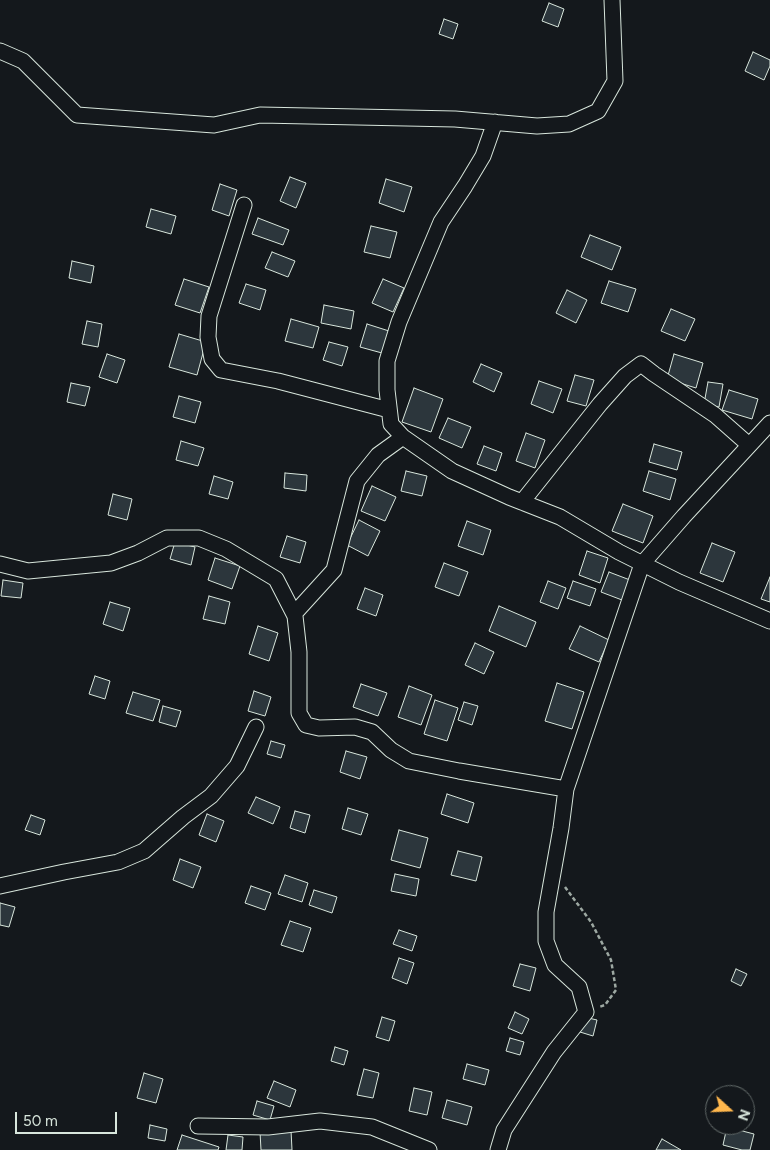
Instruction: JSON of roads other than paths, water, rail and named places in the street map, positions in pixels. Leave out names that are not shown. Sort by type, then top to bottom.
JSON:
[{"type":"street","points":[[0,51],[22,62],[77,115],[214,125],[260,115],[455,119],[537,126],[569,124],[598,111],[615,80],[612,0]]},
{"type":"street","points":[[495,122],[483,156],[441,222],[399,322],[386,361],[391,424],[402,437],[452,471],[560,517],[642,564],[770,621]]},
{"type":"street","points":[[244,205],[210,316],[208,337],[212,359],[221,370],[278,380],[389,410]]},
{"type":"street","points":[[522,502],[600,404],[625,376],[641,364],[715,415],[749,445]]},
{"type":"street","points":[[498,1150],[504,1130],[554,1052],[586,1012],[579,988],[555,965],[546,940],[546,912],[566,789],[642,564],[770,423]]},
{"type":"street","points":[[294,614],[334,570],[357,481],[378,454],[402,437]]},
{"type":"street","points":[[0,564],[28,571],[111,562],[138,553],[167,538],[199,538],[226,549],[276,579],[294,614],[299,652],[299,714],[306,725],[319,728],[355,727],[372,732],[391,750],[409,761],[566,789]]},
{"type":"street","points":[[0,886],[118,862],[144,851],[183,817],[211,796],[236,766],[256,727]]},
{"type":"street","points":[[198,1126],[268,1127],[329,1122],[372,1127],[429,1150]]}]
